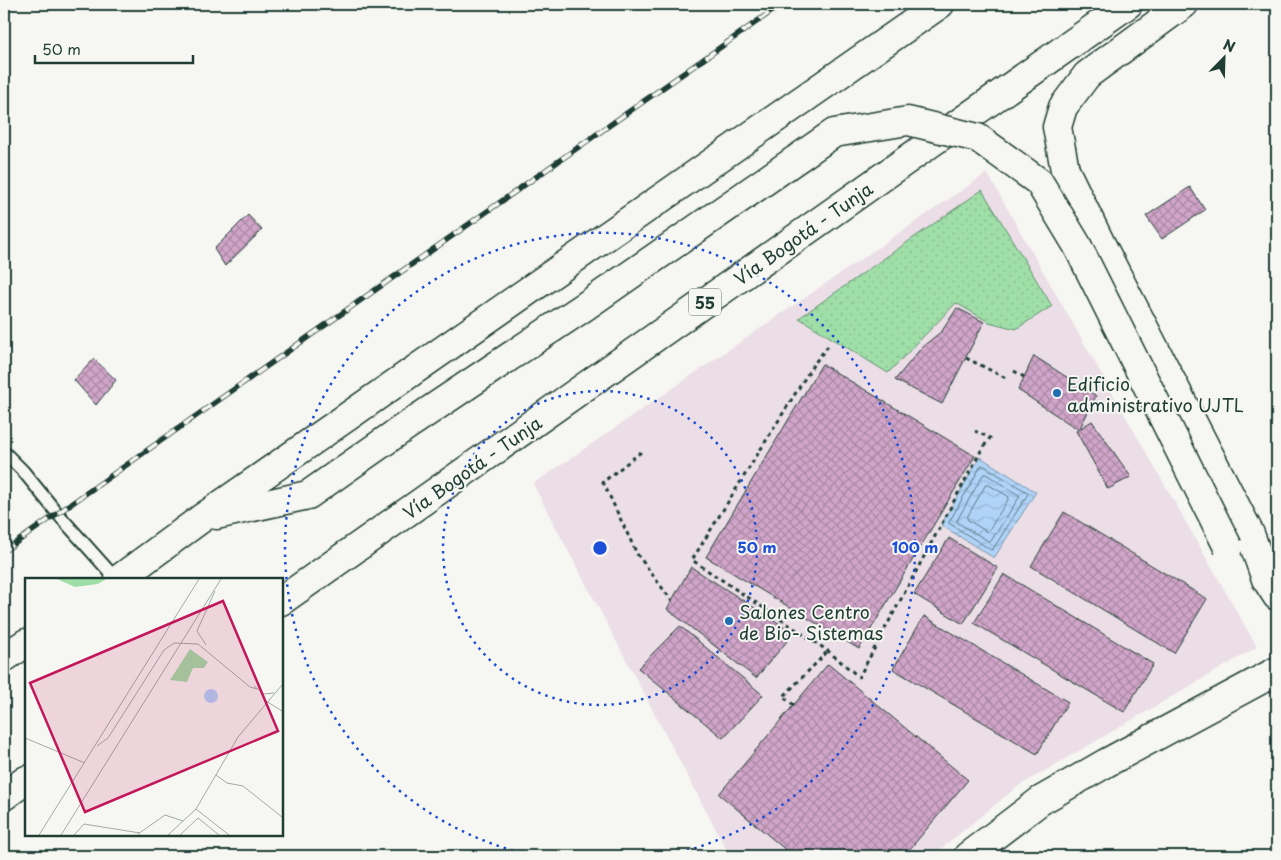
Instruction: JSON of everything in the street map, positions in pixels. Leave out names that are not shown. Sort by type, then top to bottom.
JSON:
[{"type":"main road","points":[[119,578],[202,518],[940,4]]},
{"type":"main road","name":"Vía Bogotá - Tunja","points":[[282,600],[1128,4]]},
{"type":"main road","points":[[1184,4],[1087,75],[1063,106],[1056,127],[1065,170],[1250,534],[1272,588]]},
{"type":"main road","points":[[202,518],[308,495],[405,427],[584,308],[834,133],[908,121],[978,138],[1039,182],[1077,245],[1228,547],[1272,588]]},
{"type":"main road","points":[[4,658],[25,644]]},
{"type":"main road","points":[[968,856],[1040,801],[1106,763],[1277,671]]},
{"type":"main road","points":[[4,796],[25,781]]},
{"type":"lane","points":[[4,452],[117,578]]},
{"type":"path","points":[[828,346],[813,365],[692,560],[828,651],[859,677],[982,449],[990,438],[975,431]]},
{"type":"path","points":[[966,358],[1008,379]]},
{"type":"path","points":[[1014,371],[1024,377]]},
{"type":"path","points":[[641,452],[603,482],[637,554],[672,601]]},
{"type":"path","points":[[794,705],[783,696],[828,651]]},
{"type":"shaded area","points":[[987,173],[1257,647],[1017,787],[932,856],[730,856],[533,484]]},
{"type":"green space","points":[[982,190],[1052,306],[1016,329],[989,322],[956,303],[888,373],[799,318]]},
{"type":"water","points":[[980,457],[1036,492],[994,558],[941,525]]},
{"type":"building","points":[[1190,187],[1205,210],[1162,239],[1146,216]]},
{"type":"building","points":[[248,215],[262,230],[225,266],[214,249]]},
{"type":"building","points":[[957,308],[984,322],[942,404],[895,380],[922,347],[942,331]]},
{"type":"building","name":"Edificio administrativo UJTL","points":[[1034,356],[1096,396],[1079,430],[1018,390]]},
{"type":"building","points":[[94,359],[116,380],[96,405],[74,380]]},
{"type":"building","points":[[822,364],[975,456],[859,649],[706,557]]},
{"type":"building","points":[[1092,421],[1131,477],[1108,489],[1076,431]]},
{"type":"building","points":[[1064,512],[1207,599],[1174,653],[1031,566]]},
{"type":"building","points":[[949,538],[998,568],[963,624],[914,594]]},
{"type":"building","name":"Salones Centro de Bio- Sistemas","points":[[691,567],[794,633],[756,678],[667,609]]},
{"type":"building","points":[[1004,574],[1153,664],[1124,712],[974,623]]},
{"type":"building","points":[[924,616],[1068,702],[1037,754],[893,669]]},
{"type":"building","points":[[680,626],[763,695],[723,738],[638,668]]},
{"type":"building","points":[[828,664],[968,780],[904,856],[793,856],[719,794]]},
{"type":"railway","points":[[4,551],[782,4]]},
{"type":"place","name":"Edificio administrativo UJTL","points":[[1057,393]]},
{"type":"place","name":"Salones Centro de Bio- Sistemas","points":[[729,621]]}]
